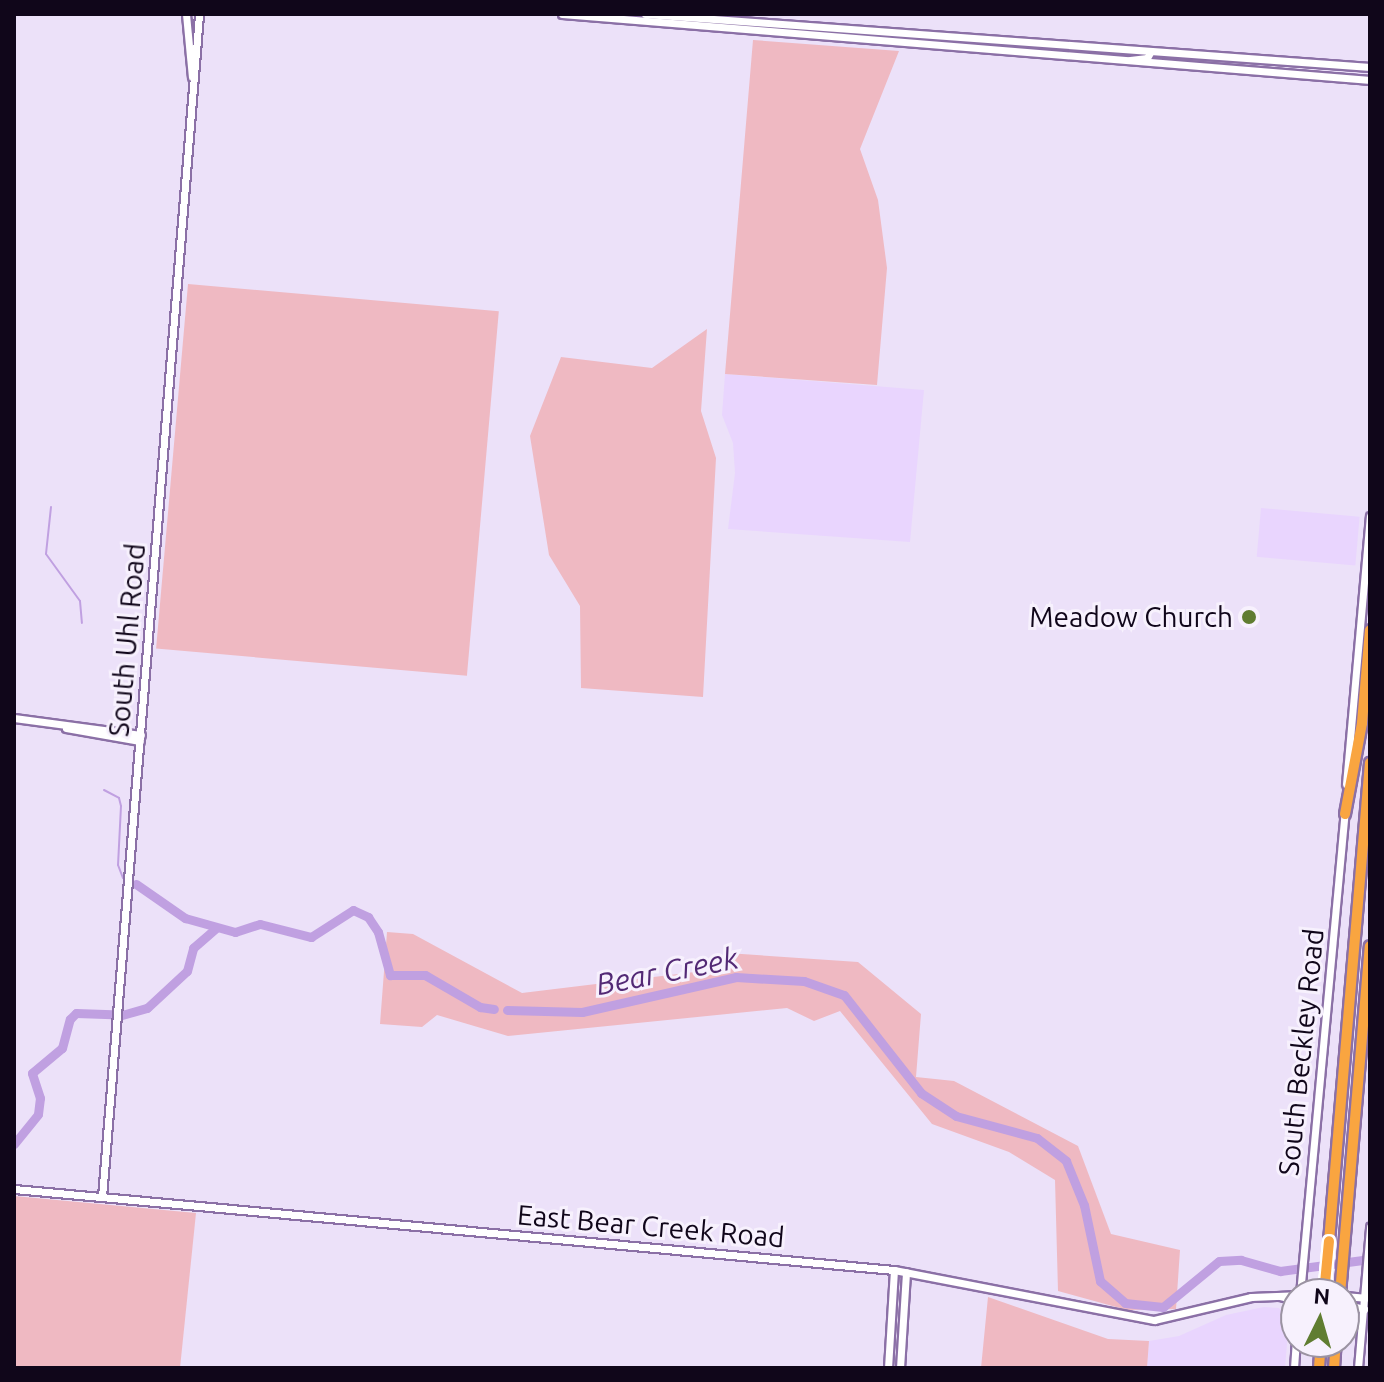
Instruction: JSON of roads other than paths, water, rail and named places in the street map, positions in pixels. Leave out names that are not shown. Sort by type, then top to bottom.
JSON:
[{"type":"highway","points":[[1345,814],[1362,723],[1370,630]]},
{"type":"highway","points":[[1327,1278],[1370,763]]},
{"type":"highway","points":[[1343,1278],[1370,946]]},
{"type":"main road","name":"South Uhl Road","points":[[186,14],[194,87]]},
{"type":"main road","name":"South Uhl Road","points":[[102,1197],[199,14]]},
{"type":"main road","points":[[565,14],[1112,62],[1370,80]]},
{"type":"main road","points":[[645,14],[1370,67]]},
{"type":"main road","points":[[821,38],[823,28]]},
{"type":"main road","points":[[1112,62],[1147,58],[1151,51]]},
{"type":"main road","points":[[1212,68],[1213,55]]},
{"type":"main road","points":[[1355,79],[1356,66]]},
{"type":"main road","name":"South Beckley Road","points":[[1301,1278],[1370,516]]},
{"type":"main road","points":[[14,718],[140,738]]},
{"type":"main road","name":"East Bear Creek Road","points":[[14,1189],[894,1270],[1154,1320],[1278,1295]]},
{"type":"main road","points":[[1358,1368],[1367,1309],[1365,1288],[1370,1230]]},
{"type":"main road","points":[[888,1368],[894,1270]]},
{"type":"main road","points":[[900,1368],[906,1272]]},
{"type":"waterway","points":[[51,507],[46,554],[80,601],[82,623]]},
{"type":"waterway","points":[[104,790],[119,798],[121,806],[118,865],[123,878]]},
{"type":"waterway","name":"Bear Creek","points":[[136,884],[185,918],[235,932],[260,924],[311,937],[353,910],[368,917],[378,932],[390,975],[425,975],[480,1007],[494,1009]]},
{"type":"waterway","name":"Bear Creek","points":[[122,1015],[147,1008],[187,971],[193,948],[216,928]]},
{"type":"waterway","name":"Bear Creek","points":[[507,1010],[582,1012],[736,977],[804,981],[844,995],[921,1093],[956,1116],[1037,1138],[1066,1161],[1084,1205],[1100,1281],[1125,1303],[1163,1307],[1219,1261],[1241,1260],[1280,1271],[1370,1259]]},
{"type":"waterway","name":"Bear Creek","points":[[14,1144],[38,1114],[40,1098],[32,1073],[62,1048],[70,1019],[76,1013],[112,1014]]},
{"type":"place","name":"Meadow Church","points":[[1249,617]]}]
